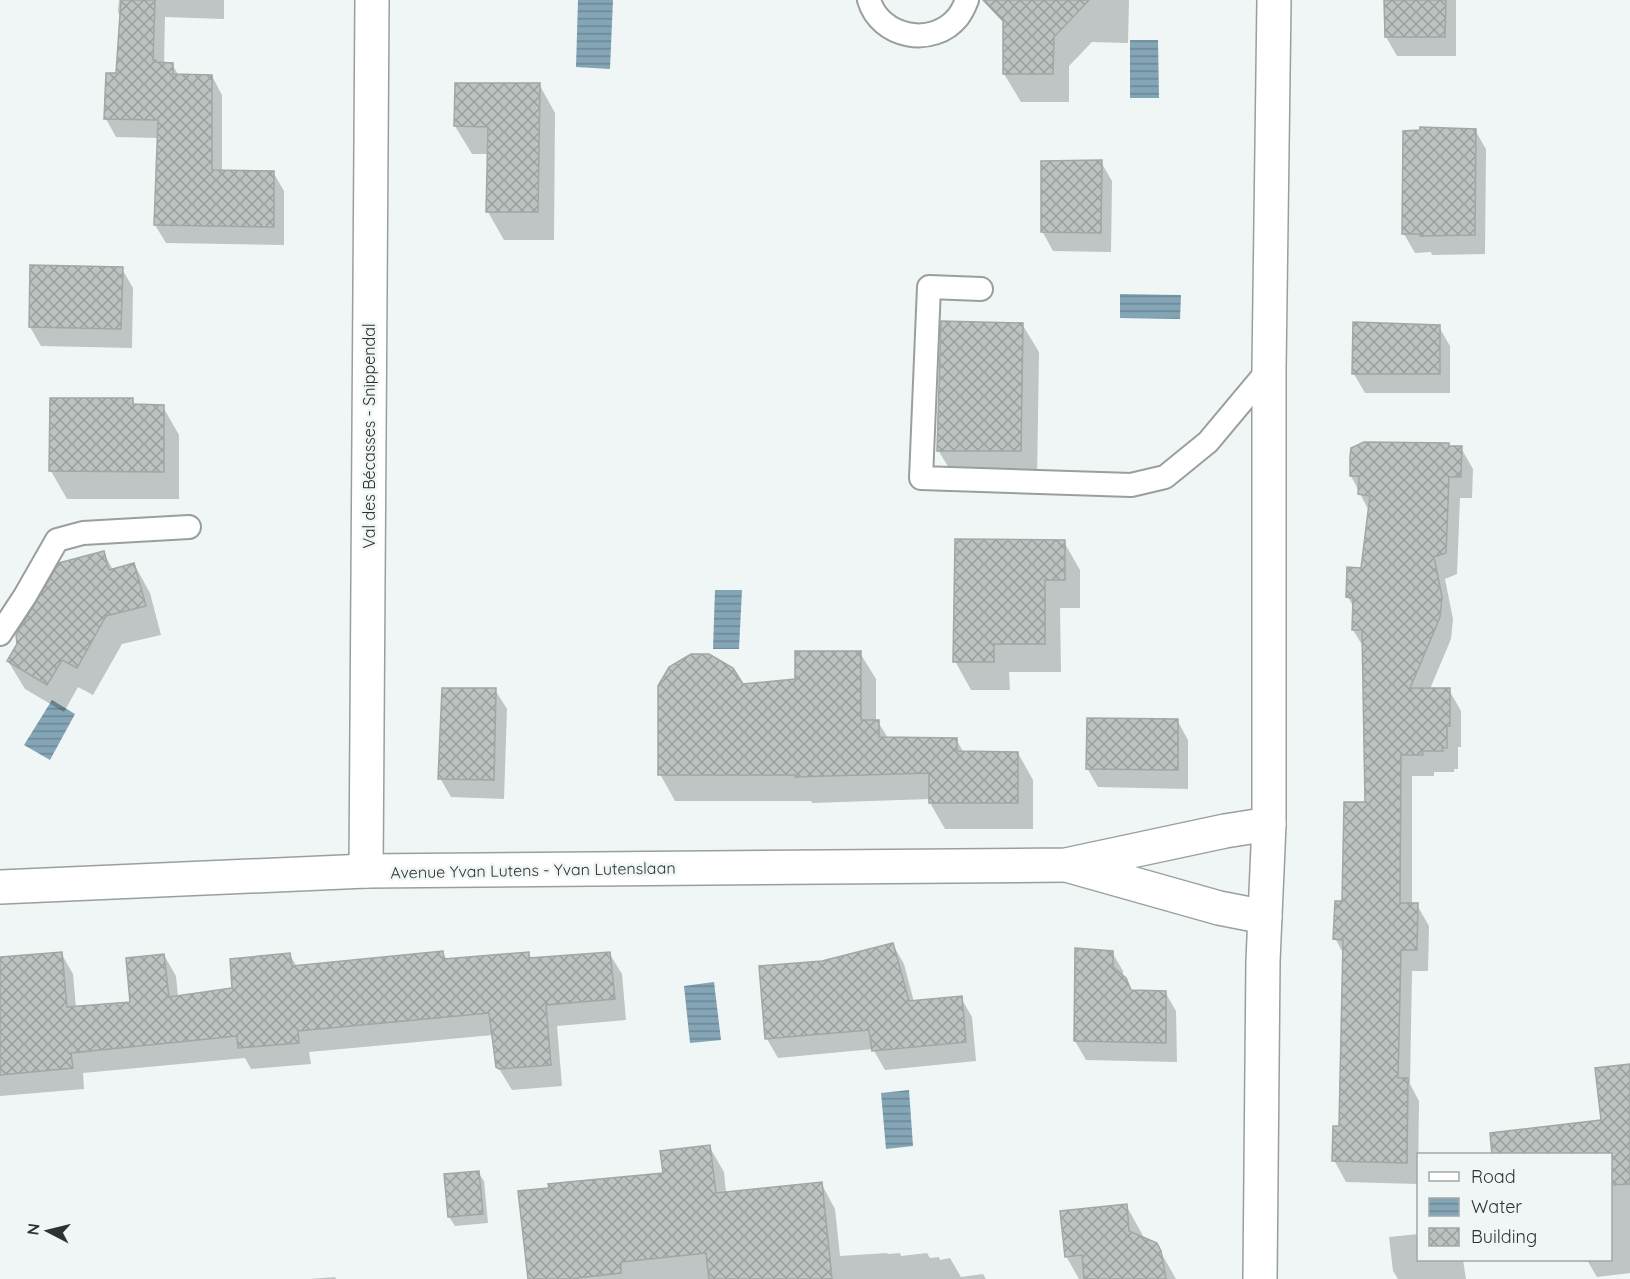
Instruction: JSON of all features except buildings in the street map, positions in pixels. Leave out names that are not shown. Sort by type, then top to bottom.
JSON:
[{"type":"street","name":"Val des Bécasses - Snippendal","points":[[366,871],[372,0]]},
{"type":"street","points":[[1260,1279],[1265,917],[1269,824],[1269,369],[1275,0]]},
{"type":"street","name":"Avenue Yvan Lutens - Yvan Lutenslaan","points":[[0,887],[366,871],[1066,865],[1225,831],[1269,824]]},
{"type":"street","name":"Avenue Yvan Lutens - Yvan Lutenslaan","points":[[1066,865],[1219,908],[1265,917]]},
{"type":"lane","points":[[869,0],[881,21],[896,31],[912,36],[929,35],[946,28],[959,17],[967,0]]},
{"type":"lane","points":[[981,289],[929,287],[921,478],[1131,485],[1165,477],[1208,442],[1269,369]]},
{"type":"lane","points":[[0,634],[57,540],[83,533],[189,527]]},
{"type":"water","points":[[578,0],[613,0],[610,69],[576,67]]},
{"type":"water","points":[[1130,40],[1158,40],[1159,98],[1130,98]]},
{"type":"water","points":[[1120,294],[1181,295],[1180,319],[1120,318]]},
{"type":"water","points":[[715,590],[742,590],[739,649],[713,649]]},
{"type":"water","points":[[52,700],[75,714],[50,760],[24,745]]},
{"type":"water","points":[[714,982],[721,1040],[690,1043],[684,986]]},
{"type":"water","points":[[909,1090],[913,1146],[886,1149],[881,1093]]}]
